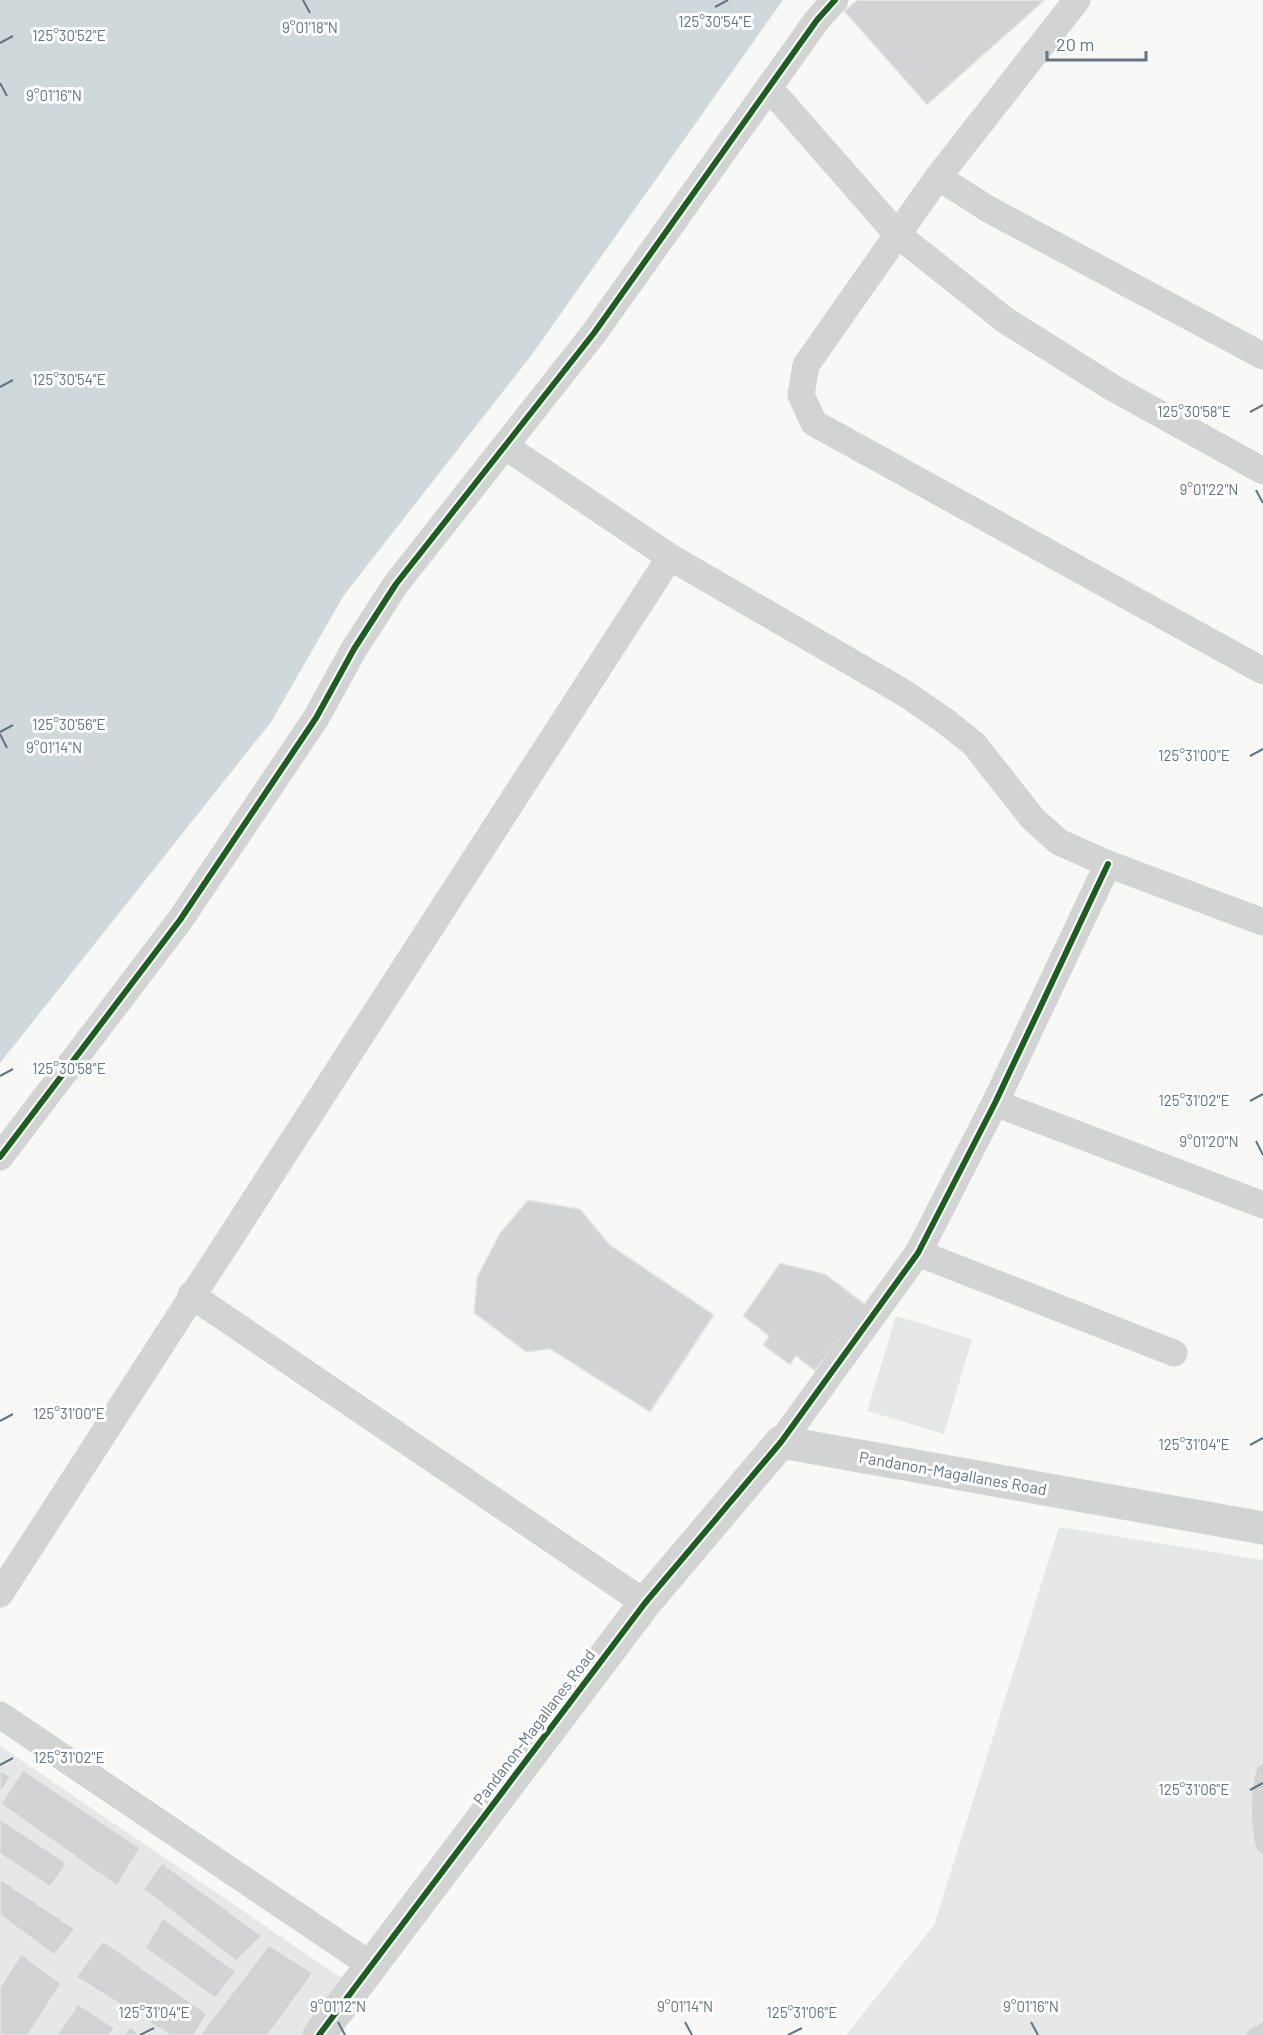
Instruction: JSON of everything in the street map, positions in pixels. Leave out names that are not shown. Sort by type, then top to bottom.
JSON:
[{"type":"street","points":[[0,1157],[180,920],[316,718],[354,649],[396,584],[594,333],[817,20],[835,0]]},
{"type":"street","points":[[1077,0],[938,177],[806,365],[801,395],[814,423],[1263,671]]},
{"type":"street","points":[[770,89],[898,236],[1005,320],[1113,388],[1263,471]]},
{"type":"street","points":[[938,177],[988,209],[1263,356]]},
{"type":"street","points":[[506,447],[670,557],[926,707],[974,744],[1046,832],[1059,842],[1108,864],[1263,922]]},
{"type":"street","points":[[0,1594],[191,1295],[670,557]]},
{"type":"street","points":[[781,1442],[918,1253],[995,1103],[1108,864]]},
{"type":"street","points":[[995,1103],[1263,1205]]},
{"type":"street","points":[[918,1253],[1174,1353]]},
{"type":"street","points":[[191,1295],[645,1603]]},
{"type":"street","name":"Pandanon-Magallanes Road","points":[[319,2035],[645,1603],[781,1442],[1263,1528]]},
{"type":"street","points":[[0,1715],[372,1965]]},
{"type":"lane","points":[[1263,1772],[1258,1790],[1257,1821],[1263,1846]]},
{"type":"lane","points":[[1254,2035],[1263,2030]]},
{"type":"shaded area","points":[[0,0],[783,0],[530,357],[344,595],[271,722],[0,1063]]},
{"type":"shaded area","points":[[896,1316],[972,1339],[944,1434],[867,1411]]},
{"type":"shaded area","points":[[1059,1527],[1263,1560],[1263,2035],[846,2035],[934,1925]]},
{"type":"shaded area","points":[[0,1746],[346,1981],[305,2035],[0,2035]]},
{"type":"building","points":[[857,0],[1045,0],[927,105],[844,11]]},
{"type":"building","points":[[528,1200],[580,1209],[610,1245],[714,1315],[650,1412],[550,1349],[526,1352],[474,1313],[477,1277],[500,1233]]},
{"type":"building","points":[[780,1263],[825,1274],[866,1305],[815,1371],[796,1356],[790,1365],[763,1345],[769,1336],[743,1316]]},
{"type":"building","points":[[0,1770],[11,1777],[0,1793]]},
{"type":"building","points":[[23,1770],[140,1848],[117,1886],[1,1804]]},
{"type":"building","points":[[0,1819],[67,1863],[50,1887],[0,1854]]},
{"type":"building","points":[[162,1863],[262,1936],[236,1961],[143,1889]]},
{"type":"building","points":[[0,1879],[75,1929],[54,1955],[0,1915]]},
{"type":"building","points":[[163,1918],[236,1972],[215,1998],[145,1948]]},
{"type":"building","points":[[103,1941],[207,2014],[194,2035],[170,2035],[76,1977]]},
{"type":"building","points":[[269,1945],[313,1973],[268,2035],[200,2035]]},
{"type":"building","points":[[21,1954],[61,1984],[28,2035],[0,2035],[0,1987]]},
{"type":"building","points":[[78,2004],[115,2028],[109,2035],[57,2035]]},
{"type":"building","points":[[130,2027],[141,2035],[124,2035]]},
{"type":"cycle path","points":[[0,1157],[180,920],[316,718],[354,649],[396,584],[594,333],[817,20],[835,0]]},
{"type":"cycle path","points":[[319,2035],[645,1603],[781,1442],[918,1253],[995,1103],[1108,864]]}]
